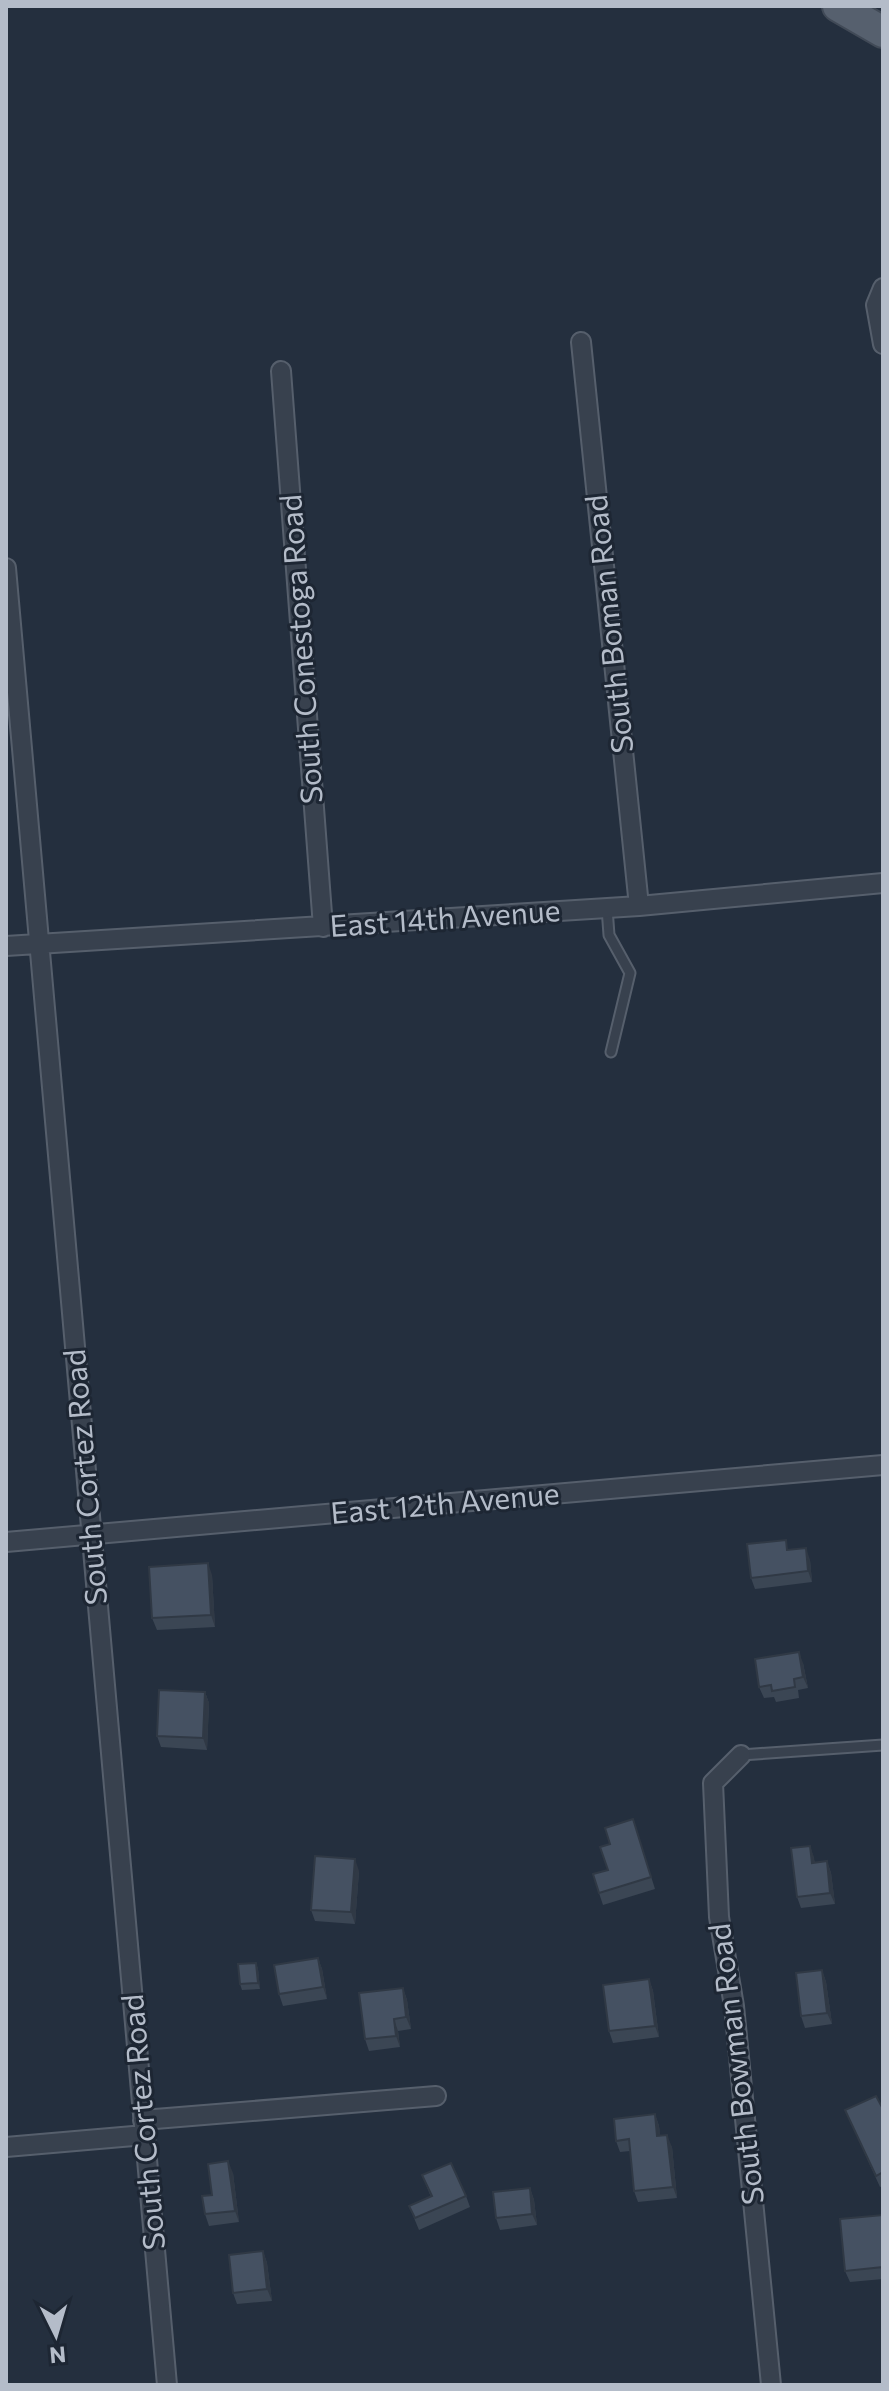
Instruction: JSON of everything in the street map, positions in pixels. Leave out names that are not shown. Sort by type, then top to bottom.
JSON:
[{"type":"main road","points":[[838,6],[883,32]]},
{"type":"street","points":[[883,288],[876,305],[883,344]]},
{"type":"street","name":"South Boman Road","points":[[581,342],[639,906]]},
{"type":"street","name":"South Conestoga Road","points":[[281,371],[323,927]]},
{"type":"street","name":"South Cortez Road","points":[[6,568],[10,654],[39,944],[167,2385]]},
{"type":"street","name":"East 14th Avenue","points":[[6,946],[639,906],[883,883]]},
{"type":"street","name":"East 12th Avenue","points":[[6,1542],[883,1465]]},
{"type":"street","name":"South Bowman Road","points":[[741,1755],[713,1783],[714,1813],[719,1917],[734,2006],[771,2385]]},
{"type":"street","points":[[6,2147],[144,2127],[436,2096]]},
{"type":"lane","points":[[607,908],[609,935],[630,973],[611,1052]]},
{"type":"lane","points":[[741,1755],[883,1745]]},
{"type":"building","points":[[786,1540],[787,1550],[806,1548],[808,1571],[751,1578],[747,1544]]},
{"type":"building","points":[[208,1563],[211,1615],[152,1618],[149,1567]]},
{"type":"building","points":[[799,1652],[803,1677],[794,1679],[795,1687],[772,1691],[771,1685],[759,1687],[755,1659]]},
{"type":"building","points":[[159,1690],[205,1692],[203,1738],[157,1736]]},
{"type":"building","points":[[633,1819],[651,1877],[599,1893],[593,1874],[608,1870],[600,1847],[610,1844],[605,1828]]},
{"type":"building","points":[[810,1846],[812,1863],[827,1861],[830,1893],[797,1897],[791,1848]]},
{"type":"building","points":[[315,1856],[355,1859],[351,1912],[311,1910]]},
{"type":"building","points":[[318,1958],[323,1987],[279,1994],[274,1965]]},
{"type":"building","points":[[256,1963],[258,1983],[240,1984],[238,1964]]},
{"type":"building","points":[[822,1970],[827,2013],[801,2016],[796,1973]]},
{"type":"building","points":[[649,1979],[655,2026],[609,2031],[603,1985]]},
{"type":"building","points":[[403,1988],[406,2017],[394,2019],[396,2036],[365,2039],[359,1993]]},
{"type":"building","points":[[876,2096],[883,2109],[883,2172],[876,2176],[845,2110]]},
{"type":"building","points":[[655,2114],[657,2136],[667,2135],[673,2187],[634,2191],[629,2139],[616,2141],[614,2119]]},
{"type":"building","points":[[228,2161],[235,2211],[205,2214],[202,2196],[212,2195],[208,2164]]},
{"type":"building","points":[[451,2163],[466,2196],[415,2218],[409,2206],[432,2196],[422,2175]]},
{"type":"building","points":[[530,2188],[532,2214],[496,2218],[493,2192]]},
{"type":"building","points":[[883,2215],[883,2267],[845,2271],[840,2219]]},
{"type":"building","points":[[263,2251],[267,2289],[233,2293],[229,2255]]}]
